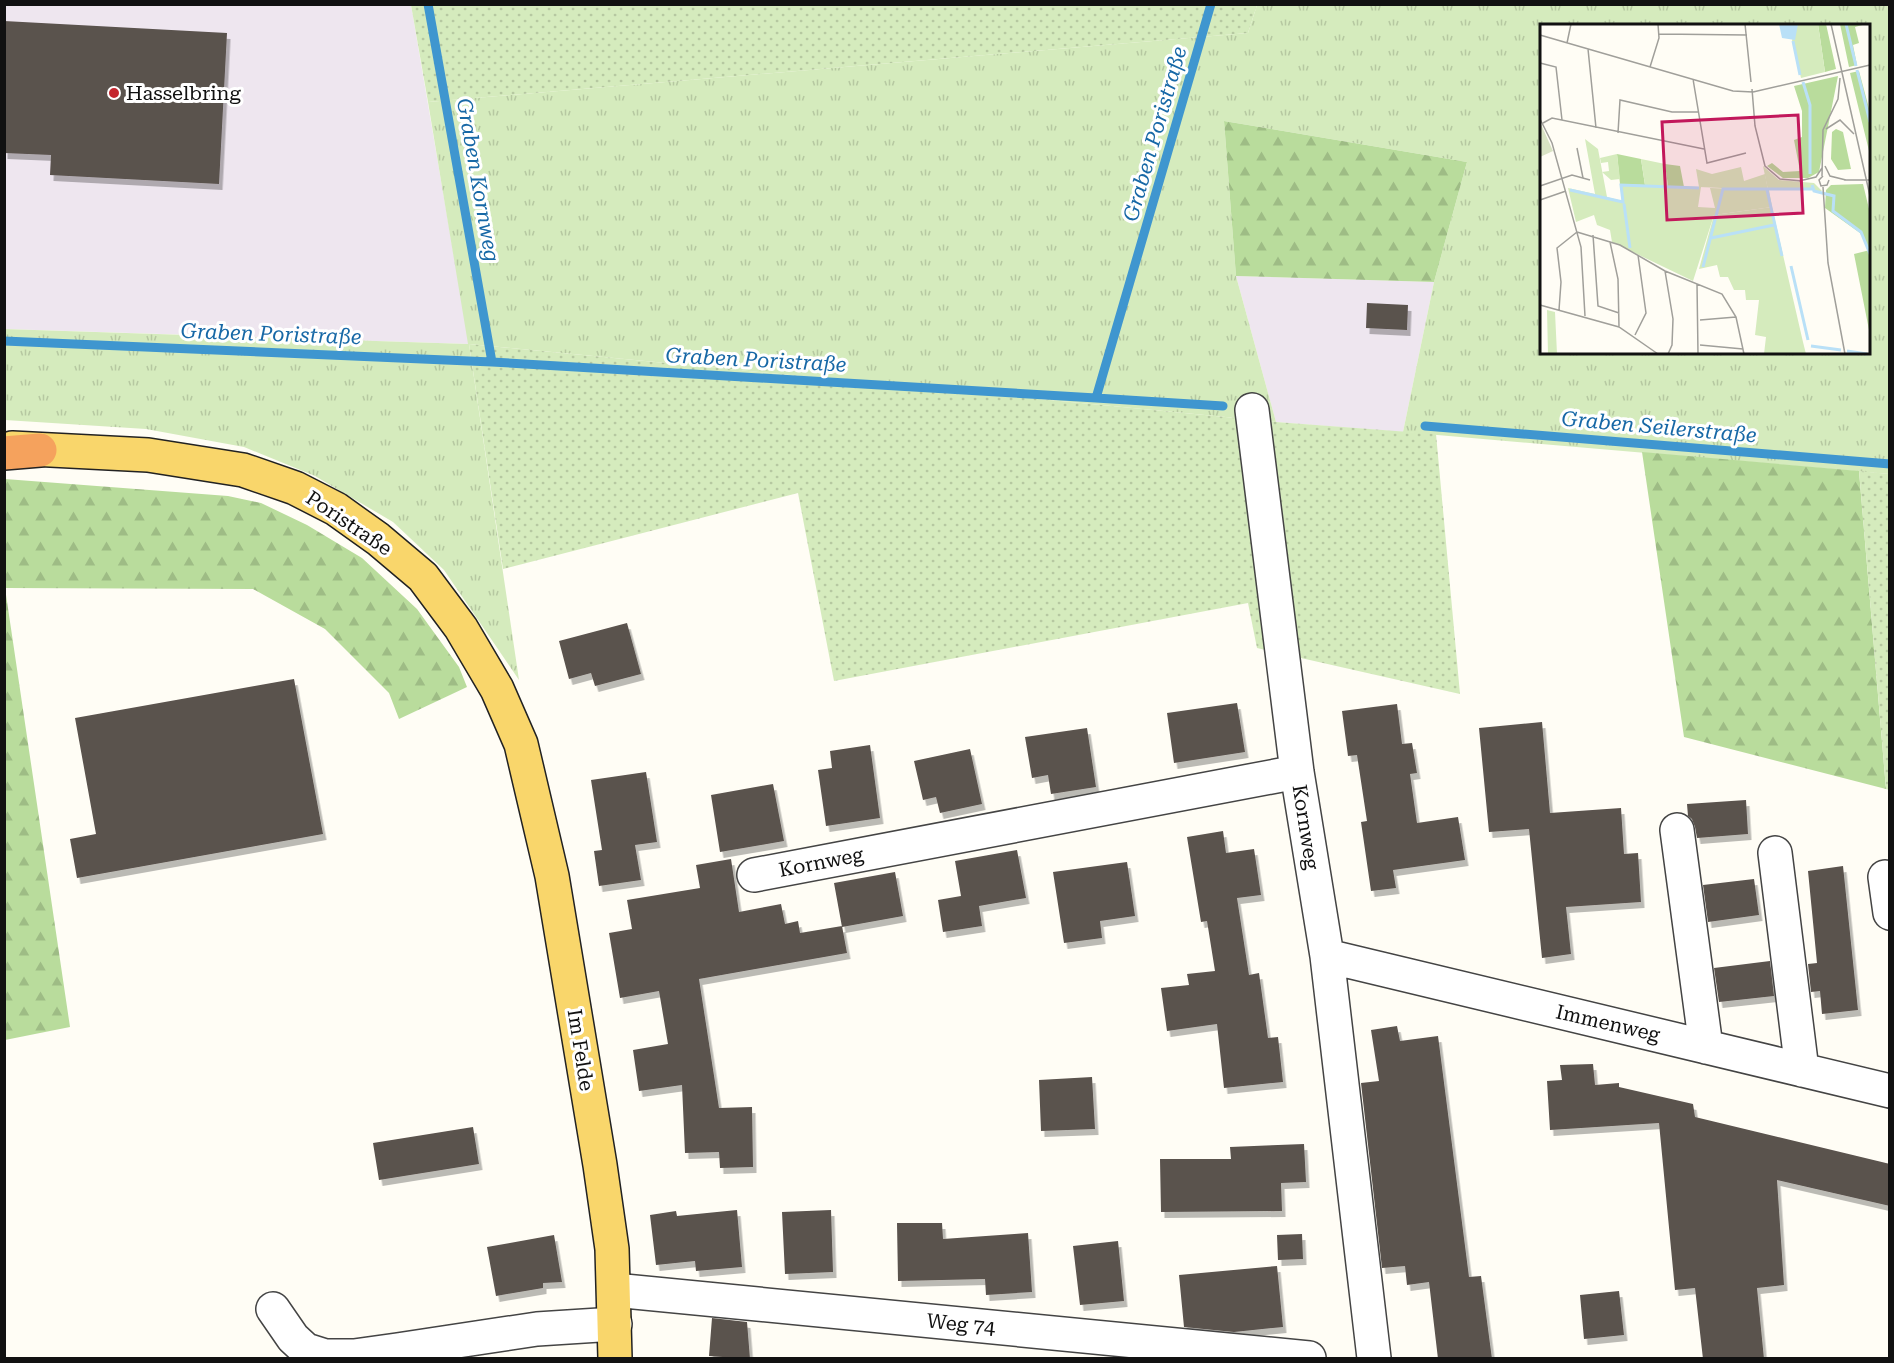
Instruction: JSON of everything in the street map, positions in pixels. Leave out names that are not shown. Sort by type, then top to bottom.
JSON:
[{"type":"highway","points":[[4,453],[40,450]]},
{"type":"main road","name":"Poristraße","points":[[4,447],[148,455],[243,470],[295,488],[336,509],[378,539],[423,577],[461,628],[497,689],[521,744]]},
{"type":"main road","name":"Im Felde","points":[[521,744],[552,876],[600,1165],[612,1249],[615,1359]]},
{"type":"street","points":[[1252,410],[1297,772]]},
{"type":"street","name":"Kornweg","points":[[754,875],[1297,772],[1327,956],[1374,1359]]},
{"type":"street","points":[[1677,830],[1706,1047]]},
{"type":"street","points":[[1775,854],[1802,1070]]},
{"type":"street","points":[[1885,877],[1890,913]]},
{"type":"street","name":"Immenweg","points":[[1327,956],[1890,1091]]},
{"type":"street","name":"Weg 74","points":[[614,1290],[1309,1359]]},
{"type":"street","points":[[273,1309],[293,1338],[306,1350],[325,1356],[354,1356],[537,1329],[615,1324]]},
{"type":"shaded area","points":[[5,5],[411,5],[469,344],[5,329]]},
{"type":"shaded area","points":[[1236,276],[1434,282],[1403,432],[1276,422]]},
{"type":"green space","points":[[411,4],[1257,5],[1248,33],[428,102]]},
{"type":"green space","points":[[1257,5],[1889,5],[1889,474],[1403,432],[1434,282],[1467,162],[1224,121],[1236,276],[1276,422],[469,344],[519,680],[444,570],[393,522],[315,476],[244,447],[146,429],[5,420],[4,329],[468,344],[428,102],[1248,33]]},
{"type":"green space","points":[[1224,121],[1467,162],[1434,282],[1236,276]]},
{"type":"green space","points":[[469,344],[1276,422],[1436,434],[1460,694],[1257,648],[1248,603],[834,681],[798,493],[503,569]]},
{"type":"green space","points":[[1642,452],[1859,471],[1886,789],[1684,737]]},
{"type":"green space","points":[[1859,471],[1889,474],[1889,790],[1886,789]]},
{"type":"green space","points":[[5,479],[228,496],[261,503],[307,525],[362,558],[417,609],[459,667],[467,687],[399,719],[389,693],[325,629],[253,589],[5,588]]},
{"type":"green space","points":[[5,588],[70,1027],[5,1040]]},
{"type":"building","name":"Hasselbring","points":[[4,21],[227,33],[219,184],[50,175],[51,155],[4,153]]},
{"type":"building","points":[[1367,303],[1408,305],[1407,330],[1366,328]]},
{"type":"building","points":[[627,623],[641,674],[595,686],[591,673],[569,679],[559,641]]},
{"type":"building","points":[[294,679],[323,834],[77,878],[70,839],[96,834],[75,718]]},
{"type":"building","points":[[1237,703],[1245,752],[1174,763],[1167,713]]},
{"type":"building","points":[[1397,704],[1402,744],[1412,743],[1417,773],[1410,774],[1417,823],[1458,817],[1465,860],[1393,870],[1396,888],[1371,891],[1361,822],[1367,821],[1357,755],[1348,756],[1342,711]]},
{"type":"building","points":[[1542,722],[1550,813],[1621,808],[1624,854],[1638,853],[1641,902],[1566,907],[1571,954],[1542,958],[1529,829],[1489,832],[1479,728]]},
{"type":"building","points":[[1087,728],[1096,787],[1051,794],[1048,775],[1032,778],[1025,737]]},
{"type":"building","points":[[870,745],[880,818],[826,826],[818,770],[832,768],[830,751]]},
{"type":"building","points":[[970,749],[982,804],[940,813],[936,797],[923,800],[914,761]]},
{"type":"building","points":[[646,772],[657,842],[635,845],[641,880],[599,886],[594,851],[602,850],[591,780]]},
{"type":"building","points":[[773,784],[784,841],[720,852],[711,795]]},
{"type":"building","points":[[1746,800],[1748,834],[1697,838],[1692,819],[1688,816],[1687,804]]},
{"type":"building","points":[[1223,831],[1226,853],[1254,849],[1261,895],[1237,898],[1249,975],[1259,973],[1268,1038],[1278,1037],[1283,1082],[1224,1088],[1217,1024],[1167,1031],[1161,988],[1189,985],[1187,974],[1215,971],[1207,921],[1201,922],[1187,837]]},
{"type":"building","points":[[1017,850],[1026,898],[979,906],[982,926],[943,932],[938,900],[961,896],[955,861]]},
{"type":"building","points":[[731,859],[739,912],[781,904],[785,924],[798,921],[800,933],[842,926],[847,953],[699,979],[719,1108],[752,1107],[753,1167],[720,1168],[719,1152],[685,1153],[682,1085],[639,1091],[633,1050],[668,1044],[659,991],[620,998],[609,933],[632,929],[627,900],[700,888],[696,865]]},
{"type":"building","points":[[1127,862],[1135,916],[1100,921],[1102,938],[1064,943],[1053,872]]},
{"type":"building","points":[[1843,866],[1858,1010],[1822,1014],[1820,991],[1811,992],[1808,964],[1817,963],[1808,871]]},
{"type":"building","points":[[895,872],[903,916],[842,927],[834,883]]},
{"type":"building","points":[[1754,879],[1759,915],[1708,922],[1703,885]]},
{"type":"building","points":[[1770,961],[1774,996],[1719,1002],[1714,968]]},
{"type":"building","points":[[1397,1026],[1400,1041],[1438,1036],[1469,1277],[1481,1276],[1492,1359],[1438,1359],[1429,1282],[1407,1285],[1405,1266],[1382,1268],[1361,1083],[1379,1081],[1371,1030]]},
{"type":"building","points":[[1593,1064],[1595,1085],[1619,1083],[1619,1087],[1693,1104],[1695,1117],[1890,1164],[1890,1206],[1777,1180],[1784,1285],[1757,1288],[1764,1359],[1703,1359],[1695,1288],[1675,1290],[1659,1123],[1550,1130],[1547,1081],[1562,1080],[1560,1065]]},
{"type":"building","points":[[1092,1077],[1095,1129],[1041,1131],[1039,1080]]},
{"type":"building","points":[[473,1127],[479,1164],[379,1180],[373,1143]]},
{"type":"building","points":[[1304,1144],[1306,1182],[1281,1183],[1282,1211],[1161,1212],[1160,1159],[1231,1159],[1230,1147]]},
{"type":"building","points":[[737,1210],[742,1267],[696,1271],[695,1261],[656,1265],[650,1215],[676,1211],[677,1216]]},
{"type":"building","points":[[831,1210],[833,1272],[785,1274],[782,1212]]},
{"type":"building","points":[[897,1223],[942,1223],[943,1239],[1028,1233],[1032,1292],[986,1295],[985,1279],[898,1281]]},
{"type":"building","points":[[1302,1234],[1303,1259],[1278,1260],[1277,1235]]},
{"type":"building","points":[[554,1235],[562,1282],[543,1283],[543,1288],[496,1296],[487,1247]]},
{"type":"building","points":[[1118,1241],[1124,1301],[1080,1305],[1073,1246]]},
{"type":"building","points":[[1277,1266],[1283,1327],[1234,1332],[1184,1327],[1179,1275]]},
{"type":"building","points":[[1619,1291],[1624,1335],[1584,1339],[1580,1295]]},
{"type":"building","points":[[712,1318],[747,1322],[750,1359],[709,1356]]},
{"type":"waterway","name":"Graben Kornweg","points":[[428,4],[492,362]]},
{"type":"waterway","name":"Graben Poristraße","points":[[4,341],[492,362],[1096,398],[1211,4]]},
{"type":"waterway","name":"Graben Seilerstraße","points":[[1096,398],[1223,406]]},
{"type":"waterway","name":"Graben Seilerstraße","points":[[1425,426],[1890,464]]},
{"type":"place","name":"Hasselbring","points":[[114,93]]}]
